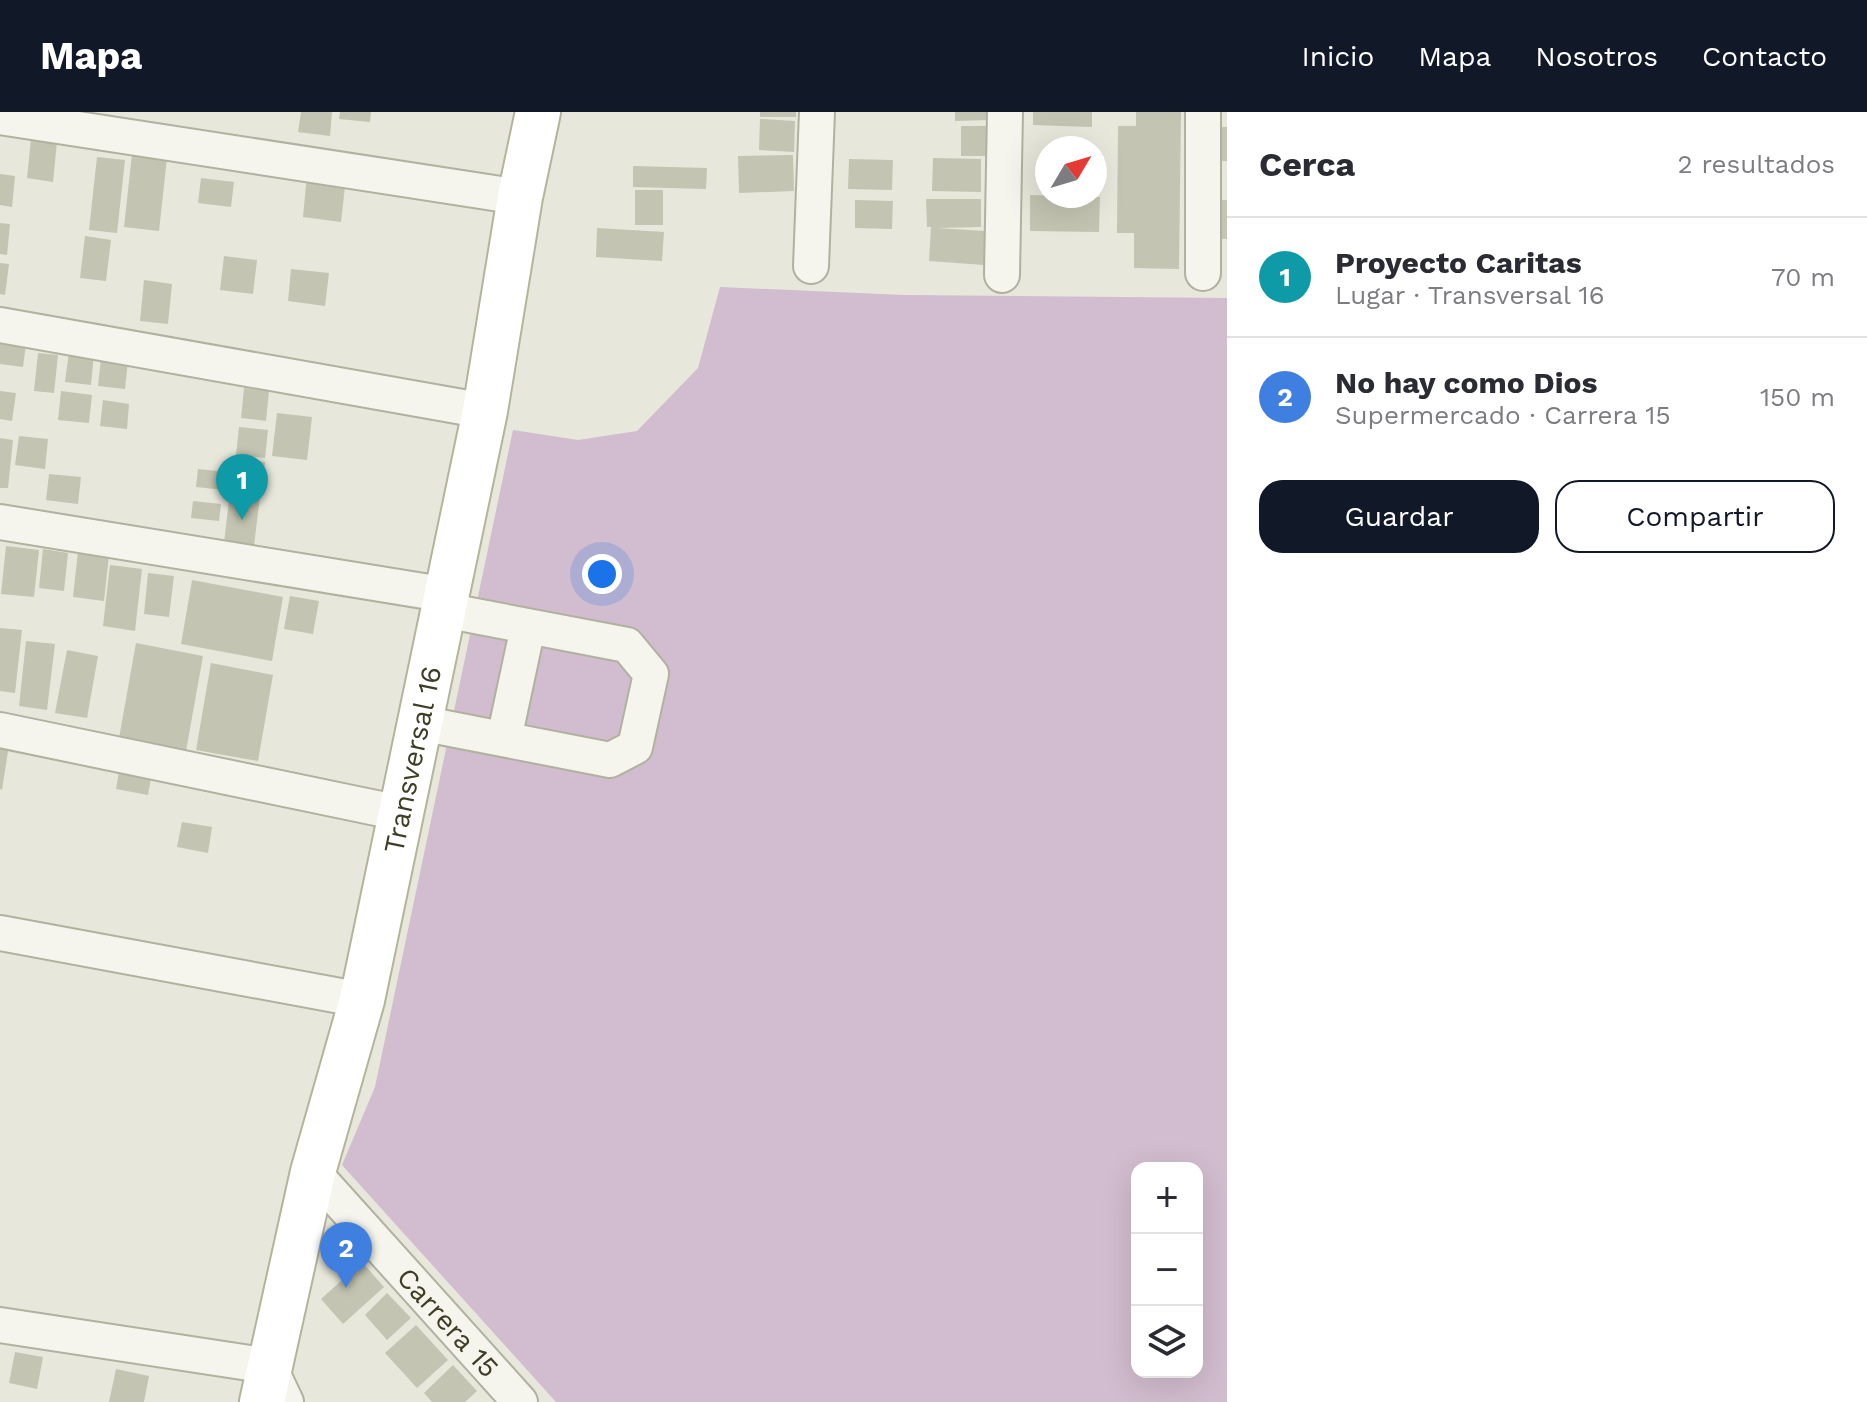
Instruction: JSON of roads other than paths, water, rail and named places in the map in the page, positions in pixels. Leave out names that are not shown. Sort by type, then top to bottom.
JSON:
[{"type":"main road","name":"Transversal 16","points":[[272,1390],[313,1172],[362,1000],[446,603],[485,411],[520,197],[538,112]]},
{"type":"street","points":[[811,266],[817,112]]},
{"type":"street","points":[[1002,275],[1005,112]]},
{"type":"street","points":[[1203,112],[1203,273]]},
{"type":"street","points":[[0,117],[36,117],[520,197]]},
{"type":"street","points":[[0,325],[485,411]]},
{"type":"street","points":[[0,522],[446,603],[528,627],[627,645],[651,674],[635,747],[610,760],[420,723]]},
{"type":"street","points":[[504,739],[528,627]]},
{"type":"street","points":[[0,730],[400,813]]},
{"type":"street","points":[[0,933],[362,1000]]},
{"type":"street","name":"Carrera 15","points":[[313,1172],[520,1402]]},
{"type":"street","points":[[0,1325],[272,1390]]},
{"type":"place","name":"Proyecto Caritas","points":[[242,520]]},
{"type":"place","name":"No hay como Dios","points":[[346,1288]]}]
